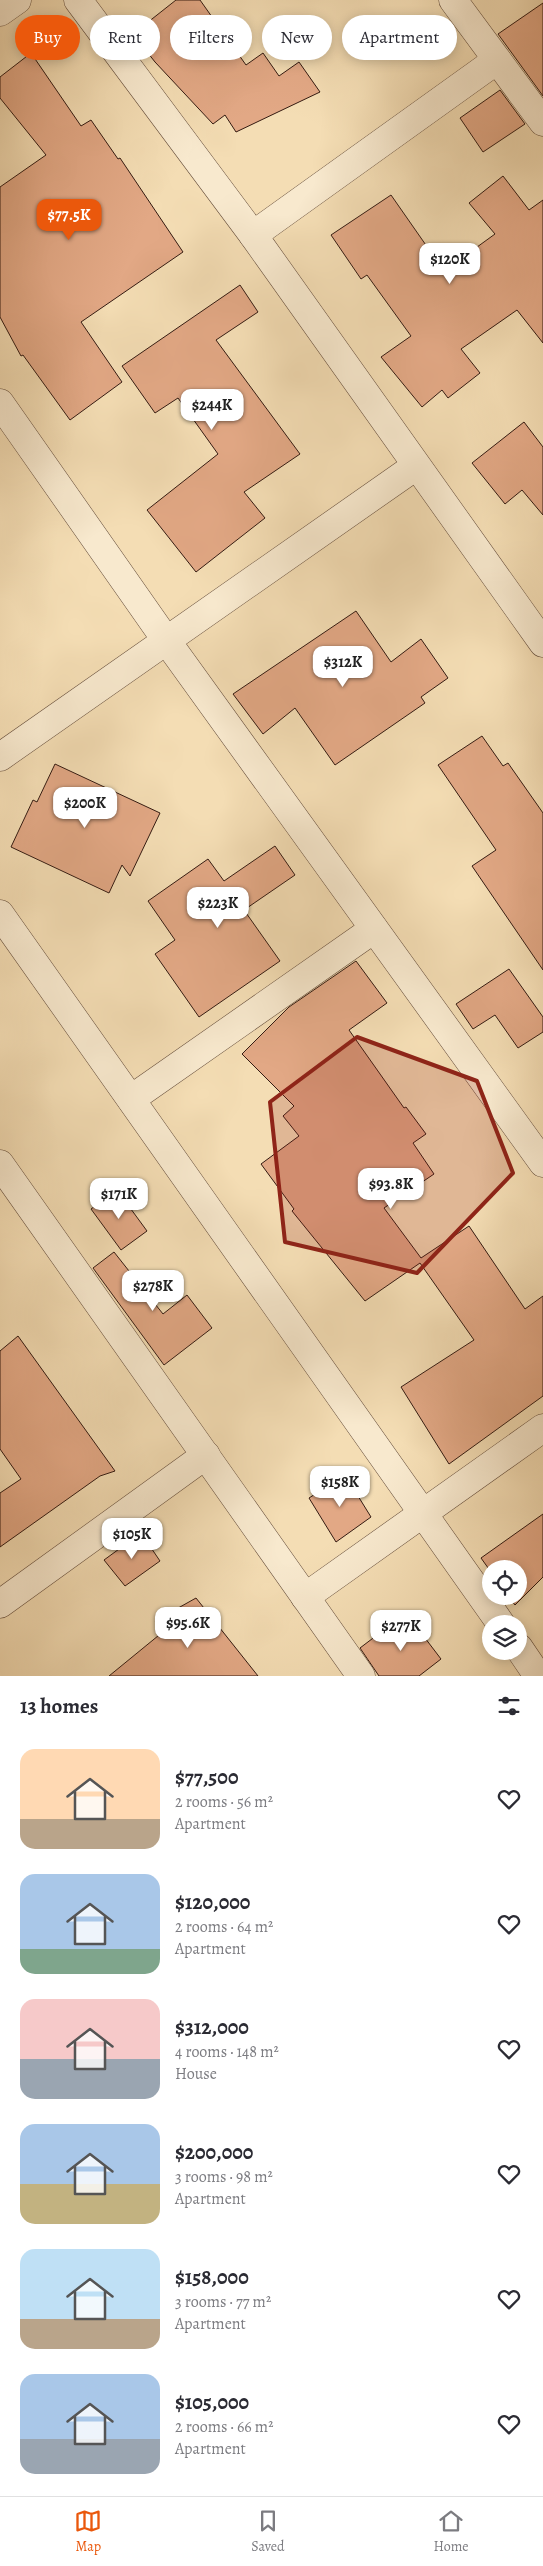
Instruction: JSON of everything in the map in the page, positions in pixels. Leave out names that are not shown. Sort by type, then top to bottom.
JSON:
[{"type":"street","points":[[0,12],[17,0]]},
{"type":"street","points":[[78,0],[253,236],[543,643]]},
{"type":"street","points":[[454,0],[543,122]]},
{"type":"street","points":[[253,236],[497,60]]},
{"type":"street","points":[[0,403],[166,640],[543,1163]]},
{"type":"street","points":[[0,757],[416,466]]},
{"type":"street","points":[[0,914],[495,1615]]},
{"type":"street","points":[[130,1099],[374,929]]},
{"type":"street","points":[[0,1164],[361,1676]]},
{"type":"street","points":[[305,1597],[422,1512],[543,1428]]},
{"type":"street","points":[[0,1604],[206,1455]]},
{"type":"street","points":[[527,1660],[538,1676]]},
{"type":"highlighted area","points":[[357,1037],[477,1081],[513,1173],[417,1273],[285,1242],[270,1102]]},
{"type":"building","points":[[176,0],[200,0],[211,15],[170,15],[170,60],[242,60],[246,65],[262,54],[262,60],[268,60],[279,76],[299,62],[320,92],[236,132],[225,115],[213,124],[153,60],[160,60],[160,15],[157,15]]},
{"type":"building","points":[[543,3],[543,96],[498,34]]},
{"type":"building","points":[[22,60],[36,60],[81,126],[91,120],[118,159],[120,158],[183,252],[81,322],[122,382],[70,420],[23,355],[21,356],[0,317],[0,187],[46,155],[0,98],[0,77]]},
{"type":"building","points":[[500,90],[525,124],[483,152],[460,118]]},
{"type":"building","points":[[503,176],[529,210],[543,200],[543,343],[517,310],[461,349],[480,373],[448,398],[442,390],[422,407],[381,357],[411,336],[367,275],[361,279],[331,235],[391,195],[444,271],[495,234],[469,203]]},
{"type":"building","points":[[240,285],[258,312],[216,340],[300,454],[244,492],[265,518],[196,572],[147,510],[218,454],[178,398],[155,413],[122,366]]},
{"type":"building","points":[[524,422],[543,447],[543,515],[522,490],[505,504],[472,463]]},
{"type":"building","points":[[356,611],[391,662],[421,639],[448,678],[421,697],[425,703],[335,765],[295,708],[263,734],[233,694]]},
{"type":"building","points":[[482,736],[503,766],[508,763],[543,813],[543,970],[472,866],[496,850],[438,765]]},
{"type":"building","points":[[55,764],[160,813],[130,876],[122,865],[109,893],[11,847],[33,800],[37,802]]},
{"type":"building","points":[[275,846],[295,875],[244,910],[280,961],[199,1017],[155,954],[175,940],[148,901],[208,859],[224,881]]},
{"type":"building","points":[[356,961],[387,1003],[349,1030],[404,1108],[406,1107],[426,1134],[413,1143],[434,1174],[384,1208],[421,1258],[469,1226],[525,1309],[543,1296],[543,1396],[449,1464],[401,1387],[474,1340],[420,1263],[365,1301],[292,1211],[294,1209],[261,1164],[299,1136],[283,1116],[294,1106],[242,1054],[289,1007]]},
{"type":"building","points":[[509,969],[543,1017],[543,1032],[518,1048],[495,1015],[473,1029],[456,1004]]},
{"type":"building","points":[[117,1190],[147,1231],[121,1250],[91,1209]]},
{"type":"building","points":[[114,1252],[163,1314],[187,1295],[212,1328],[164,1365],[93,1268]]},
{"type":"building","points":[[18,1336],[115,1471],[100,1476],[0,1547],[0,1493],[21,1479],[0,1449],[0,1351]]},
{"type":"building","points":[[345,1475],[371,1517],[336,1542],[309,1498]]},
{"type":"building","points":[[543,1514],[543,1577],[527,1593],[527,1560],[482,1560],[481,1558]]},
{"type":"building","points":[[141,1533],[160,1561],[125,1586],[104,1560]]},
{"type":"building","points":[[196,1598],[258,1676],[109,1676],[164,1631],[155,1621]]},
{"type":"building","points":[[409,1617],[441,1659],[419,1676],[379,1676],[360,1648],[385,1629],[388,1632]]}]
